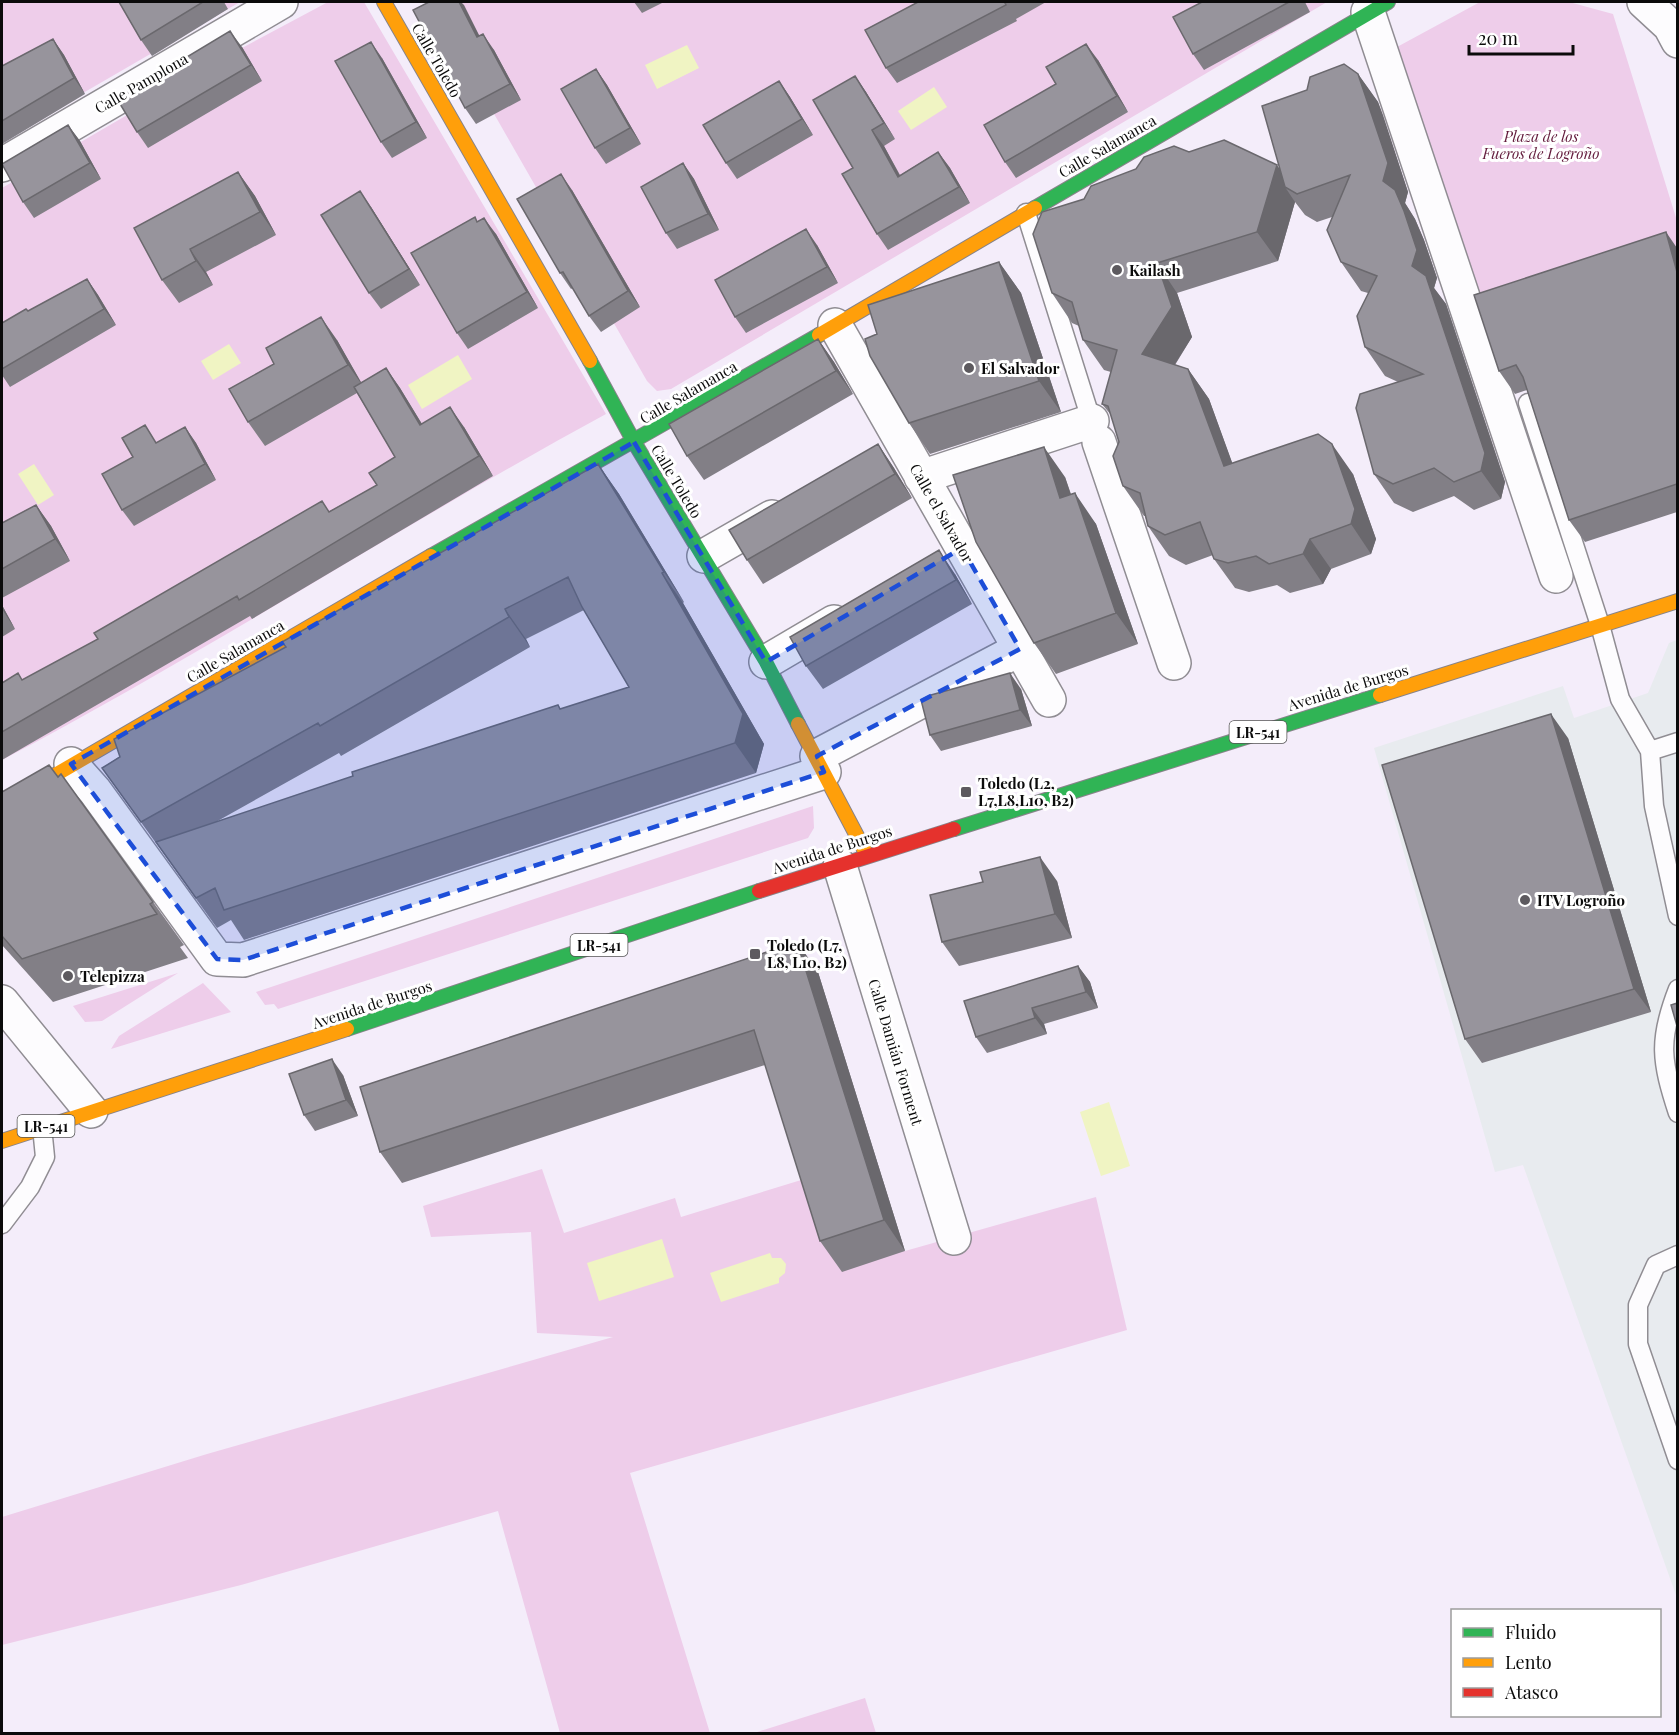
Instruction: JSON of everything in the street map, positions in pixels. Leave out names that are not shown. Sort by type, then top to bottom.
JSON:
[{"type":"street","name":"Calle Pamplona","points":[[2,165],[281,2]]},
{"type":"street","name":"Calle Toledo","points":[[384,2],[608,390],[634,442],[766,662],[821,764],[853,861]]},
{"type":"street","points":[[1644,2],[1670,26],[1677,41],[1677,12]]},
{"type":"street","name":"Calle Salamanca","points":[[2,806],[634,442],[1378,7]]},
{"type":"street","points":[[1378,7],[1556,576]]},
{"type":"street","name":"Calle el Salvador","points":[[835,325],[1049,700]]},
{"type":"street","points":[[921,477],[1095,432],[1174,663]]},
{"type":"street","points":[[872,459],[901,442]]},
{"type":"street","points":[[704,556],[802,499]]},
{"type":"street","points":[[931,566],[962,548]]},
{"type":"street","name":"Avenida de Burgos","points":[[2,1141],[358,1026],[797,878],[1677,601]]},
{"type":"street","points":[[766,662],[859,608]]},
{"type":"street","points":[[72,764],[95,791],[217,959],[243,960],[821,764],[1020,649]]},
{"type":"street","name":"Calle Damián Forment","points":[[853,861],[954,1238]]},
{"type":"street","points":[[2,1002],[91,1111]]},
{"type":"lane","points":[[1026,213],[1095,432]]},
{"type":"lane","points":[[1528,403],[1600,625],[1620,699],[1650,751],[1654,806],[1677,916]]},
{"type":"lane","points":[[1650,751],[1677,742]]},
{"type":"lane","points":[[1677,989],[1665,1022],[1664,1071],[1677,1113]]},
{"type":"lane","points":[[2,1224],[30,1187],[45,1157],[42,1127]]},
{"type":"lane","points":[[1677,1256],[1656,1265],[1638,1305],[1638,1344],[1677,1460]]},
{"type":"highlighted area","points":[[634,442],[766,662],[962,548],[1020,649],[817,756],[824,772],[243,960],[217,959],[71,764]]},
{"type":"shaded area","points":[[687,45],[699,68],[657,89],[645,65]]},
{"type":"shaded area","points":[[934,87],[947,107],[911,130],[898,111]]},
{"type":"shaded area","points":[[229,344],[241,363],[213,380],[201,361]]},
{"type":"shaded area","points":[[458,355],[472,379],[422,409],[408,385]]},
{"type":"shaded area","points":[[34,464],[54,495],[38,505],[18,474]]},
{"type":"shaded area","points":[[1677,640],[1677,1598],[1523,1165],[1495,1172],[1374,748],[1563,686],[1574,718],[1648,693],[1669,643]]},
{"type":"shaded area","points":[[1109,1102],[1130,1166],[1101,1176],[1080,1112]]},
{"type":"shaded area","points":[[662,1239],[674,1277],[599,1301],[587,1263]]},
{"type":"shaded area","points":[[770,1253],[772,1258],[781,1258],[786,1264],[785,1273],[779,1278],[779,1283],[721,1302],[710,1273]]},
{"type":"green space","points":[[2,2],[240,2],[2,140]]},
{"type":"green space","points":[[328,2],[364,2],[606,414],[454,500],[154,676],[2,760],[2,188],[242,48]]},
{"type":"green space","points":[[430,2],[1327,2],[671,389],[657,391],[647,381]]},
{"type":"green space","name":"Plaza de los Fueros de Logroño","points":[[1480,2],[1569,2],[1613,14],[1677,221],[1677,251],[1482,314],[1397,47]]},
{"type":"green space","points":[[813,806],[814,828],[808,838],[278,1009],[274,1004],[265,1005],[256,992]]},
{"type":"green space","points":[[178,973],[102,1021],[85,1022],[73,1006]]},
{"type":"green space","points":[[203,983],[231,1012],[111,1049],[119,1036]]},
{"type":"green space","points":[[542,1169],[564,1233],[675,1198],[681,1217],[811,1177],[905,1251],[1096,1197],[1127,1330],[630,1473],[710,1733],[560,1733],[498,1511],[241,1585],[2,1645],[2,1517],[207,1454],[613,1337],[537,1333],[531,1232],[431,1237],[423,1206]]},
{"type":"green space","points":[[865,1698],[876,1733],[754,1733]]},
{"type":"building","points":[[119,2],[203,2],[141,40]]},
{"type":"building","points":[[429,2],[459,2],[477,37],[483,34],[510,84],[465,108],[413,10]]},
{"type":"building","points":[[918,2],[1007,2],[1006,5],[886,68],[865,30]]},
{"type":"building","points":[[1202,2],[1289,2],[1193,54],[1173,17]]},
{"type":"building","points":[[230,31],[251,65],[137,132],[117,99]]},
{"type":"building","points":[[53,39],[74,78],[2,121],[2,66]]},
{"type":"building","points":[[371,42],[416,122],[381,142],[335,61]]},
{"type":"building","points":[[1086,44],[1117,96],[1005,162],[984,125],[1056,84],[1046,67]]},
{"type":"building","points":[[1344,64],[1358,74],[1388,163],[1383,181],[1395,190],[1404,211],[1417,250],[1412,266],[1426,276],[1485,453],[1481,471],[1454,482],[1434,468],[1393,484],[1374,474],[1356,408],[1360,394],[1423,374],[1365,347],[1357,316],[1377,276],[1341,262],[1327,230],[1350,175],[1297,194],[1285,187],[1262,106],[1307,90],[1310,77]]},
{"type":"building","points":[[596,69],[630,128],[595,148],[561,89]]},
{"type":"building","points":[[855,76],[884,123],[872,130],[898,177],[938,152],[959,187],[877,234],[842,174],[853,168],[813,100]]},
{"type":"building","points":[[779,81],[802,119],[726,163],[703,125]]},
{"type":"building","points":[[68,125],[90,163],[23,202],[2,164]]},
{"type":"building","points":[[1224,140],[1277,165],[1257,232],[1157,263],[1172,307],[1142,354],[1188,369],[1224,466],[1318,434],[1332,444],[1355,509],[1351,524],[1310,539],[1303,554],[1269,564],[1256,556],[1228,563],[1214,559],[1200,522],[1165,535],[1148,526],[1140,493],[1123,486],[1113,456],[1119,442],[1108,406],[1102,404],[1117,350],[1083,340],[1072,302],[1052,293],[1033,234],[1042,212],[1084,199],[1091,186],[1136,169],[1144,157],[1174,146],[1189,152]]},
{"type":"building","points":[[683,163],[708,214],[666,233],[641,187]]},
{"type":"building","points":[[238,172],[260,212],[190,249],[196,261],[162,280],[134,228]]},
{"type":"building","points":[[561,174],[628,291],[589,316],[563,272],[560,273],[517,199]]},
{"type":"building","points":[[360,191],[409,269],[369,293],[321,215]]},
{"type":"building","points":[[475,217],[477,222],[484,218],[527,292],[457,333],[411,253]]},
{"type":"building","points":[[806,229],[827,267],[735,317],[715,280]]},
{"type":"building","points":[[1666,232],[1677,272],[1677,484],[1569,520],[1523,377],[1516,365],[1499,371],[1474,295]]},
{"type":"building","name":"El Salvador","points":[[999,262],[1039,381],[909,423],[870,356],[865,339],[877,334],[868,305]]},
{"type":"building","points":[[87,279],[104,309],[2,369],[2,323]]},
{"type":"building","points":[[321,317],[348,365],[248,422],[229,389],[274,364],[266,348]]},
{"type":"building","points":[[818,339],[836,371],[687,456],[669,424]]},
{"type":"building","points":[[386,368],[420,425],[450,407],[479,456],[239,600],[237,596],[2,732],[2,683],[18,673],[22,680],[98,639],[94,633],[322,501],[329,512],[377,485],[369,473],[395,457],[354,387]]},
{"type":"building","points":[[145,425],[156,443],[185,427],[205,464],[122,510],[102,474],[133,457],[122,438]]},
{"type":"building","points":[[878,444],[895,474],[747,560],[729,530]]},
{"type":"building","points":[[1044,447],[1060,498],[1075,493],[1116,613],[1034,643],[976,542],[953,475]]},
{"type":"building","points":[[598,464],[664,572],[662,573],[743,714],[735,743],[224,910],[215,888],[196,898],[156,842],[353,776],[352,772],[558,705],[560,709],[629,687],[582,607],[568,577],[505,609],[509,617],[320,726],[318,723],[141,822],[102,768],[120,757],[114,739],[286,647],[282,642]]},
{"type":"building","points":[[36,505],[55,539],[2,569],[2,523]]},
{"type":"building","points":[[939,550],[956,580],[806,666],[790,637]]},
{"type":"building","points":[[1010,673],[1020,710],[930,735],[921,700],[931,695]]},
{"type":"building","name":"ITV Logroño","points":[[1551,714],[1634,989],[1465,1039],[1382,765]]},
{"type":"building","points":[[49,765],[58,777],[61,774],[153,902],[150,904],[157,914],[22,959],[2,936],[2,792]]},
{"type":"building","points":[[1040,857],[1055,914],[942,942],[930,895],[983,882],[980,872]]},
{"type":"building","points":[[797,942],[884,1220],[820,1241],[754,1030],[380,1152],[360,1087]]},
{"type":"building","points":[[1078,966],[1086,992],[1032,1008],[1035,1018],[976,1037],[964,1001]]},
{"type":"building","points":[[1677,1003],[1677,1026],[1671,1005]]},
{"type":"building","points":[[332,1059],[346,1100],[304,1115],[289,1074]]},
{"type":"traffic: fast","points":[[1035,208],[1388,2]]},
{"type":"traffic: fast","points":[[431,556],[819,335]]},
{"type":"traffic: fast","points":[[590,361],[634,442],[766,662],[798,724]]},
{"type":"traffic: fast","points":[[954,829],[1380,695]]},
{"type":"traffic: fast","points":[[347,1029],[759,891]]},
{"type":"traffic: slow","points":[[384,2],[590,361]]},
{"type":"traffic: slow","points":[[819,335],[1035,208]]},
{"type":"traffic: slow","points":[[2,806],[431,556]]},
{"type":"traffic: slow","points":[[1380,695],[1678,601]]},
{"type":"traffic: slow","points":[[798,724],[867,855]]},
{"type":"traffic: slow","points":[[2,1141],[347,1029]]},
{"type":"traffic: jam","points":[[759,891],[954,829]]},
{"type":"place","name":"Kailash","points":[[1117,270]]},
{"type":"place","name":"El Salvador","points":[[969,368]]},
{"type":"place","name":"Toledo (L2, L7,L8,L10, B2)","points":[[966,792]]},
{"type":"place","name":"ITV Logroño","points":[[1525,900]]},
{"type":"place","name":"Toledo (L7, L8, L10, B2)","points":[[755,954]]},
{"type":"place","name":"Telepizza","points":[[68,976]]}]
